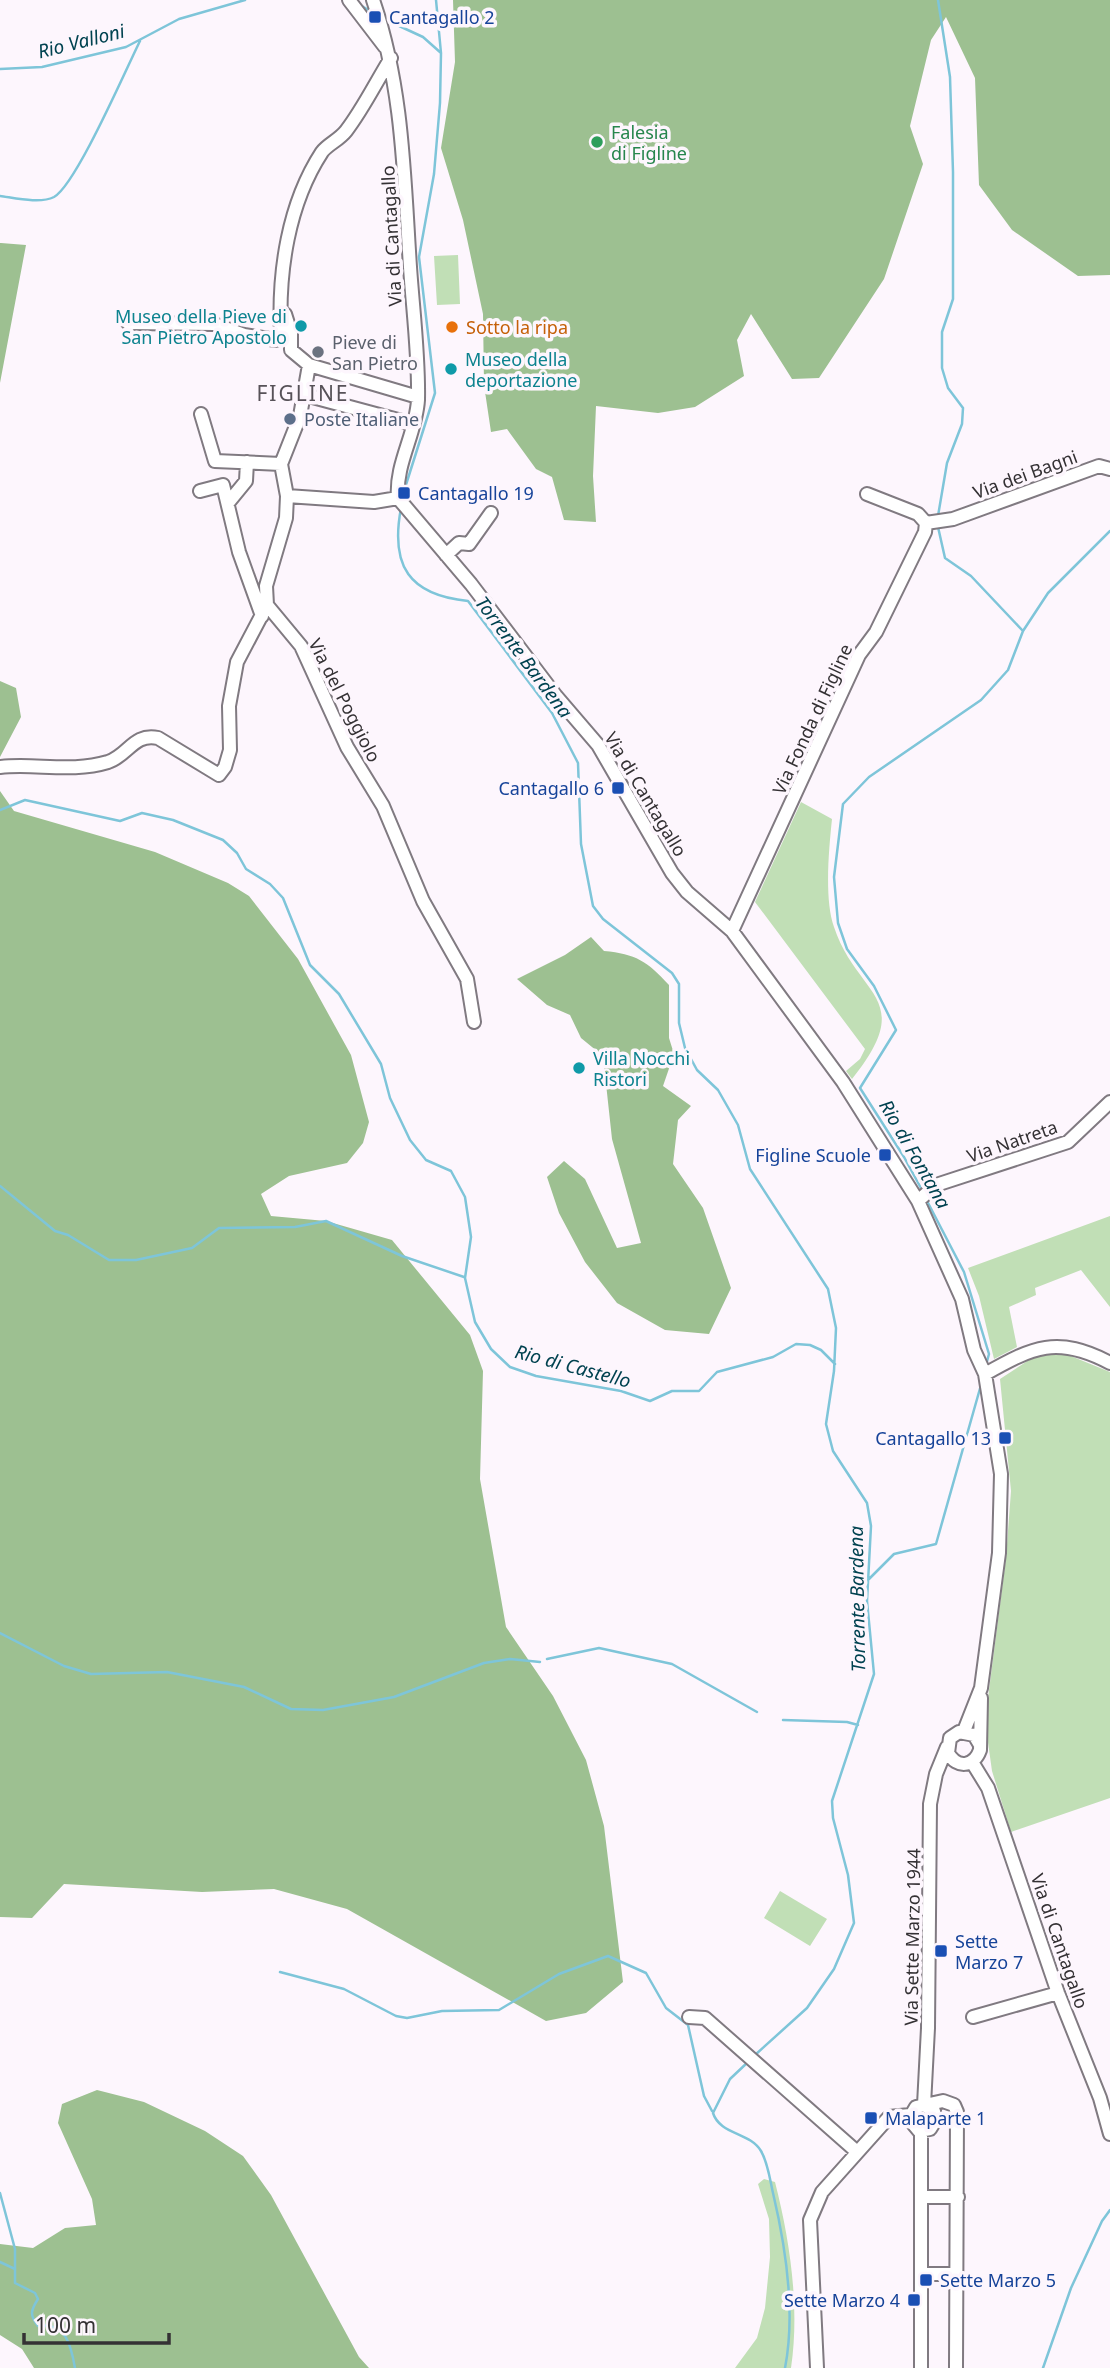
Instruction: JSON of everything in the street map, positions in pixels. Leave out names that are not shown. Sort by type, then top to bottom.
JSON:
[{"type":"street","name":"Via di Cantagallo","points":[[374,2],[391,56],[406,174],[418,397],[398,473],[402,503],[598,745],[672,873],[687,892],[732,931],[845,1085],[922,1198],[962,1299],[983,1369],[1001,1474],[999,1553],[980,1690]]},
{"type":"street","points":[[128,323],[214,324],[244,335],[276,340],[281,334],[280,310],[290,227],[308,176],[324,148],[336,143],[347,130],[391,56],[351,3]]},
{"type":"street","points":[[280,310],[284,312],[291,333],[291,350],[309,365],[418,397]]},
{"type":"street","points":[[0,767],[21,764],[46,769],[104,763],[114,760],[137,739],[148,736],[158,738],[219,775],[225,767],[229,750],[229,706],[237,662],[265,610],[266,586],[286,518],[287,496],[281,464],[305,396],[309,365]]},
{"type":"street","points":[[305,396],[413,424]]},
{"type":"street","points":[[201,414],[215,461],[281,464]]},
{"type":"street","points":[[228,503],[246,481],[247,462]]},
{"type":"street","points":[[200,491],[223,485],[233,463]]},
{"type":"street","name":"Via dei Bagni","points":[[926,523],[953,519],[1098,466],[1110,469]]},
{"type":"street","name":"Via del Poggiolo","points":[[223,485],[239,552],[265,610],[301,646],[347,747],[383,806],[423,901],[467,979],[474,1022]]},
{"type":"street","points":[[867,494],[918,514],[926,523]]},
{"type":"street","points":[[287,496],[402,503]]},
{"type":"street","points":[[446,555],[459,543],[469,544],[491,513]]},
{"type":"street","name":"Via Fonda di Figline","points":[[732,931],[859,655],[876,632],[926,523]]},
{"type":"street","name":"Via Natreta","points":[[922,1198],[936,1185],[1055,1149],[1068,1142],[1110,1102]]},
{"type":"street","points":[[983,1369],[1046,1345],[1087,1352],[1110,1363]]},
{"type":"street","points":[[958,1763],[950,1757],[947,1748],[950,1738],[964,1731],[980,1690]]},
{"type":"street","points":[[938,1771],[958,1763],[972,1762],[979,1755],[980,1690]]},
{"type":"street","points":[[964,1731],[974,1735],[980,1745]]},
{"type":"street","name":"Via Sette Marzo 1944","points":[[921,2368],[921,2131],[932,2127],[936,2118],[932,2109],[924,2105],[928,2028],[930,1804],[947,1748]]},
{"type":"street","name":"Via di Cantagallo","points":[[972,1762],[988,1788],[1058,1993],[1100,2098],[1110,2134]]},
{"type":"street","points":[[973,2017],[1058,1993]]},
{"type":"street","points":[[689,2017],[705,2018],[856,2151]]},
{"type":"street","points":[[921,2131],[910,2123],[910,2115],[916,2107],[943,2101],[956,2108],[956,2368]]},
{"type":"street","points":[[817,2368],[810,2220],[822,2192],[888,2117],[910,2115]]},
{"type":"street","points":[[921,2197],[958,2197]]},
{"type":"street","points":[[921,2274],[957,2274]]},
{"type":"green space","points":[[453,0],[1110,0],[1110,275],[1078,276],[1012,230],[979,185],[975,78],[946,17],[931,40],[910,126],[923,164],[884,279],[819,378],[792,379],[751,314],[737,340],[744,376],[695,407],[658,413],[596,406],[593,476],[596,522],[564,520],[552,477],[536,469],[507,429],[491,432],[484,385],[483,314],[463,220],[441,148],[455,62]]},
{"type":"green space","points":[[0,243],[26,245],[0,383]]},
{"type":"green space","points":[[458,255],[460,304],[437,305],[434,256]]},
{"type":"green space","points":[[0,681],[16,688],[21,717],[0,757]]},
{"type":"green space","points":[[0,791],[14,811],[155,852],[228,883],[249,896],[298,959],[351,1055],[369,1122],[363,1143],[347,1163],[289,1176],[261,1194],[271,1216],[326,1221],[392,1240],[470,1335],[483,1371],[480,1479],[506,1627],[553,1696],[586,1760],[604,1826],[623,1982],[586,2013],[546,2021],[347,1909],[274,1889],[202,1892],[64,1884],[32,1918],[0,1917]]},
{"type":"green space","points":[[801,802],[832,819],[828,873],[831,916],[844,950],[876,998],[881,1013],[880,1030],[871,1052],[852,1079],[846,1071],[860,1059],[865,1049],[755,902]]},
{"type":"green space","points":[[591,937],[604,951],[625,954],[640,960],[669,985],[669,1038],[674,1054],[663,1086],[691,1106],[678,1120],[673,1164],[703,1208],[731,1288],[709,1334],[665,1330],[617,1303],[585,1262],[559,1213],[547,1177],[564,1161],[585,1179],[617,1248],[641,1243],[612,1139],[603,1056],[581,1038],[570,1015],[547,1005],[517,979],[565,955]]},
{"type":"green space","points":[[1110,1216],[1110,1307],[1081,1270],[1035,1288],[1036,1295],[1009,1307],[1017,1347],[994,1359],[979,1296],[968,1268]]},
{"type":"green space","points":[[1041,1352],[1066,1354],[1110,1372],[1110,1798],[1011,1832],[992,1771],[985,1721],[1006,1558],[1011,1491],[1000,1379]]},
{"type":"green space","points":[[780,1891],[827,1919],[810,1946],[764,1918]]},
{"type":"green space","points":[[97,2090],[144,2102],[205,2131],[243,2156],[271,2195],[359,2357],[369,2368],[34,2368],[22,2349],[0,2335],[0,2244],[33,2248],[65,2228],[96,2225],[92,2199],[58,2123],[62,2104]]},
{"type":"green space","points":[[764,2179],[775,2182],[789,2251],[794,2298],[791,2368],[735,2368],[757,2338],[765,2308],[770,2257],[769,2219],[758,2184]]},
{"type":"waterway","name":"Rio Valloni","points":[[0,69],[42,67],[126,47],[179,19],[245,0]]},
{"type":"waterway","name":"Torrente Bardena","points":[[404,491],[435,393],[419,257],[434,174],[440,103],[441,53],[436,0]]},
{"type":"waterway","points":[[938,0],[950,77],[953,172],[953,299],[942,332],[942,368],[948,388],[963,408],[962,424],[947,463],[938,516]]},
{"type":"waterway","name":"Rio Valloni","points":[[360,5],[372,12]]},
{"type":"waterway","name":"Rio Valloni","points":[[384,19],[423,37],[441,53]]},
{"type":"waterway","points":[[0,196],[42,200],[54,197],[63,188],[87,150],[140,41]]},
{"type":"waterway","name":"Torrente Bardena","points":[[401,508],[399,546],[408,574],[431,592],[468,601],[552,713],[578,763],[581,844],[593,906],[603,919],[672,973],[679,984],[679,1023],[685,1048],[697,1070],[718,1090],[738,1125],[750,1169],[828,1289],[836,1328],[834,1371],[826,1424],[833,1451],[867,1503],[871,1526],[867,1601],[874,1674],[832,1801],[833,1818],[848,1875],[854,1923],[834,1969],[807,2008],[755,2055]]},
{"type":"waterway","points":[[938,527],[945,558],[971,576],[1023,631]]},
{"type":"waterway","name":"Rio di Fontana","points":[[922,1190],[860,1088],[896,1030],[874,986],[847,949],[838,923],[834,877],[843,804],[869,777],[981,700],[1008,670],[1023,631],[1048,593],[1110,531]]},
{"type":"waterway","name":"Rio di Castello","points":[[0,810],[25,800],[120,821],[142,813],[173,820],[223,840],[237,853],[246,869],[270,884],[283,898],[310,965],[339,994],[381,1064],[390,1098],[410,1140],[426,1160],[451,1171],[465,1197],[471,1237],[465,1278],[475,1322],[491,1349],[510,1367],[536,1376],[621,1391],[650,1401],[672,1391],[699,1391],[717,1372],[773,1357],[796,1344],[810,1345],[821,1350],[835,1364]]},
{"type":"waterway","points":[[0,1186],[55,1231],[68,1235],[109,1260],[136,1260],[192,1248],[219,1228],[295,1227],[326,1221],[402,1256],[464,1277]]},
{"type":"waterway","name":"Rio di Fontana","points":[[926,1199],[964,1272],[989,1354],[986,1365]]},
{"type":"waterway","name":"Rio di Fontana","points":[[868,1580],[894,1554],[936,1544],[981,1385]]},
{"type":"waterway","points":[[0,1633],[64,1666],[91,1674],[167,1672],[244,1687],[291,1709],[323,1710],[394,1697],[484,1663],[510,1659],[540,1662]]},
{"type":"waterway","points":[[547,1659],[599,1648],[672,1664],[757,1712]]},
{"type":"waterway","points":[[783,1720],[847,1722],[858,1725]]},
{"type":"waterway","points":[[280,1972],[344,1989],[396,2016],[407,2018],[442,2011],[499,2010],[559,1974],[608,1956],[646,1973],[666,2008],[688,2025],[704,2096],[712,2111]]},
{"type":"waterway","name":"Torrente Bardena","points":[[748,2062],[730,2079],[713,2113],[722,2126],[756,2145],[767,2166],[788,2280],[790,2325],[785,2368]]},
{"type":"waterway","points":[[0,2193],[15,2249],[15,2283],[35,2293],[38,2299],[33,2309],[33,2319],[38,2326],[61,2331],[69,2344],[75,2368]]},
{"type":"waterway","points":[[1043,2368],[1071,2288],[1102,2221],[1110,2210]]},
{"type":"waterway","points":[[0,2262],[15,2269]]},
{"type":"place","name":"Cantagallo 2","points":[[375,17]]},
{"type":"place","name":"Falesia di Figline","points":[[597,142]]},
{"type":"place","name":"Museo della Pieve di San Pietro Apostolo","points":[[301,326]]},
{"type":"place","name":"Sotto la ripa","points":[[452,327]]},
{"type":"place","name":"Pieve di San Pietro","points":[[318,352]]},
{"type":"place","name":"Museo della deportazione","points":[[451,369]]},
{"type":"place","name":"Poste Italiane","points":[[290,419]]},
{"type":"place","name":"Cantagallo 19","points":[[404,493]]},
{"type":"place","name":"Cantagallo 6","points":[[618,788]]},
{"type":"place","name":"Villa Nocchi Ristori","points":[[579,1068]]},
{"type":"place","name":"Figline Scuole","points":[[885,1155]]},
{"type":"place","name":"Cantagallo 13","points":[[1005,1438]]},
{"type":"place","name":"Sette Marzo 7","points":[[941,1951]]},
{"type":"place","name":"Malaparte 1","points":[[871,2118]]},
{"type":"place","name":"Sette Marzo 5","points":[[926,2280]]},
{"type":"place","name":"Sette Marzo 4","points":[[914,2300]]},
{"type":"district","name":"FIGLINE","points":[[303,393]]}]
